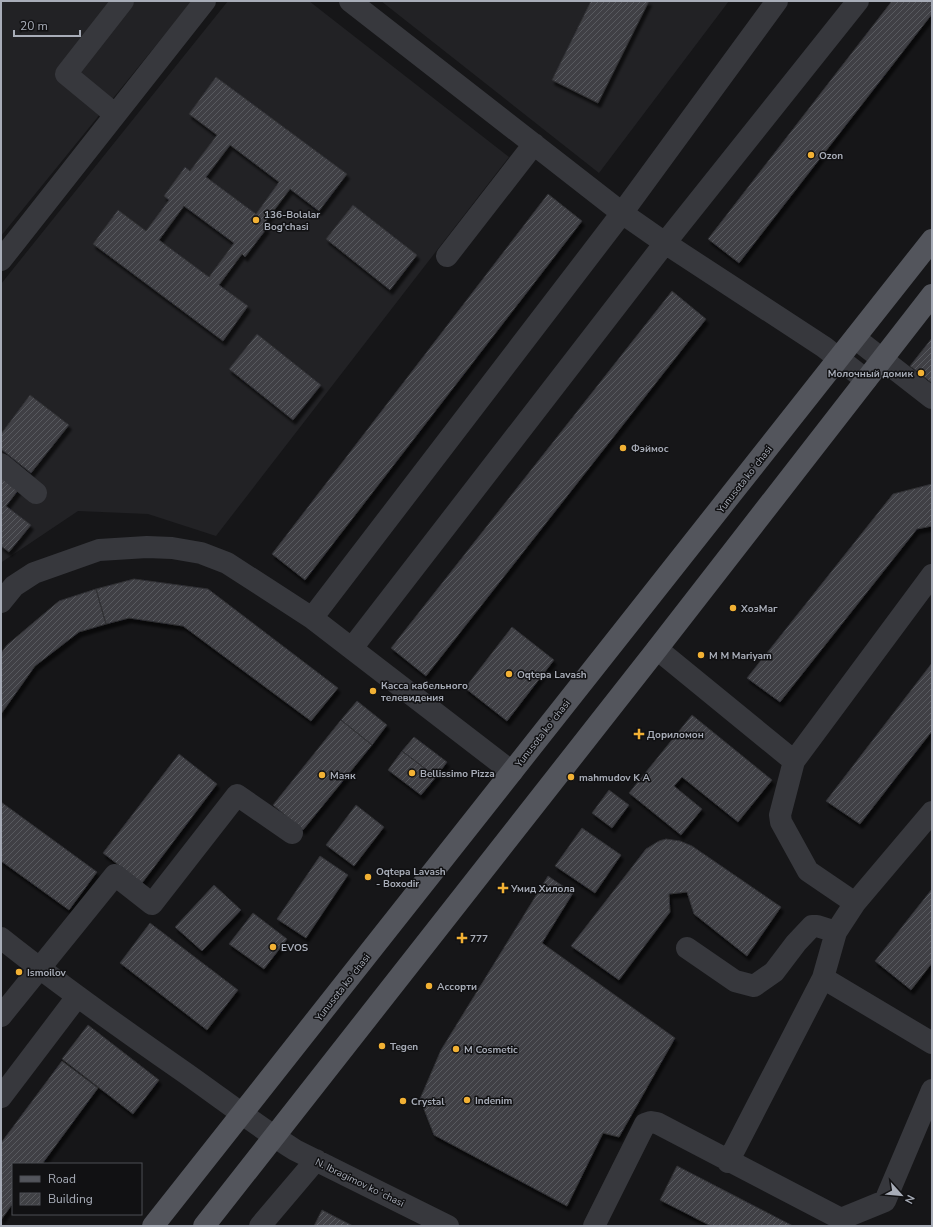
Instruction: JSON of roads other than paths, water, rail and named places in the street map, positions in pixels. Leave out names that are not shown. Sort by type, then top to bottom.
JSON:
[{"type":"main road","name":"Yunusota koʻchasi","points":[[153,1226],[932,240]]},
{"type":"main road","points":[[204,1226],[273,1136],[657,649],[932,295]]},
{"type":"street","points":[[114,116],[106,107],[66,74],[122,1]]},
{"type":"street","points":[[1,260],[205,1]]},
{"type":"street","points":[[350,1],[622,213],[665,243],[824,347],[866,380]]},
{"type":"street","points":[[312,618],[622,213],[777,1]]},
{"type":"street","points":[[352,648],[665,243],[858,1]]},
{"type":"street","points":[[447,256],[534,144]]},
{"type":"street","points":[[855,338],[932,398]]},
{"type":"street","points":[[1,464],[36,493]]},
{"type":"street","points":[[5,588],[34,572],[99,550],[147,547],[172,548],[201,554],[227,563],[312,618],[512,772]]},
{"type":"street","points":[[855,903],[808,871],[781,822],[780,815],[794,761],[932,575]]},
{"type":"street","points":[[657,649],[794,761]]},
{"type":"street","points":[[1,1016],[38,968],[115,875],[152,904],[237,795],[292,833]]},
{"type":"street","points":[[728,1162],[823,978],[836,932],[855,903],[932,812]]},
{"type":"street","points":[[687,948],[735,981],[754,986],[774,972],[796,943],[812,926],[817,926],[836,932]]},
{"type":"street","name":"N. Ibragimov koʻchasi","points":[[1,938],[77,997],[273,1136],[295,1150],[448,1226]]},
{"type":"street","points":[[823,978],[932,1042]]},
{"type":"street","points":[[1,1097],[77,997]]},
{"type":"street","points":[[594,1226],[645,1124],[651,1122],[657,1123],[728,1162],[841,1219],[885,1201],[932,1090]]},
{"type":"street","points":[[260,1226],[316,1160]]},
{"type":"place","name":"Ozon","points":[[811,155]]},
{"type":"place","name":"136-Bolalar Bog'chasi","points":[[256,220]]},
{"type":"place","name":"Молочный домик","points":[[921,373]]},
{"type":"place","name":"Фэймос","points":[[623,448]]},
{"type":"place","name":"ХозМаг","points":[[733,608]]},
{"type":"place","name":"M M Mariyam","points":[[701,655]]},
{"type":"place","name":"Oqtepa Lavash","points":[[509,674]]},
{"type":"place","name":"Касса кабельного телевидения","points":[[373,691]]},
{"type":"place","name":"Дориломон","points":[[639,734]]},
{"type":"place","name":"Bellissimo Pizza","points":[[412,773]]},
{"type":"place","name":"Маяк","points":[[322,775]]},
{"type":"place","name":"mahmudov K A","points":[[571,777]]},
{"type":"place","name":"Oqtepa Lavash - Boxodir","points":[[368,877]]},
{"type":"place","name":"Умид Хилола","points":[[503,888]]},
{"type":"place","name":"777","points":[[462,938]]},
{"type":"place","name":"EVOS","points":[[273,947]]},
{"type":"place","name":"Ismoilov","points":[[19,972]]},
{"type":"place","name":"Ассорти","points":[[429,986]]},
{"type":"place","name":"Tegen","points":[[382,1046]]},
{"type":"place","name":"M Cosmetic","points":[[456,1049]]},
{"type":"place","name":"Indenim","points":[[467,1100]]},
{"type":"place","name":"Crystal","points":[[403,1101]]}]
